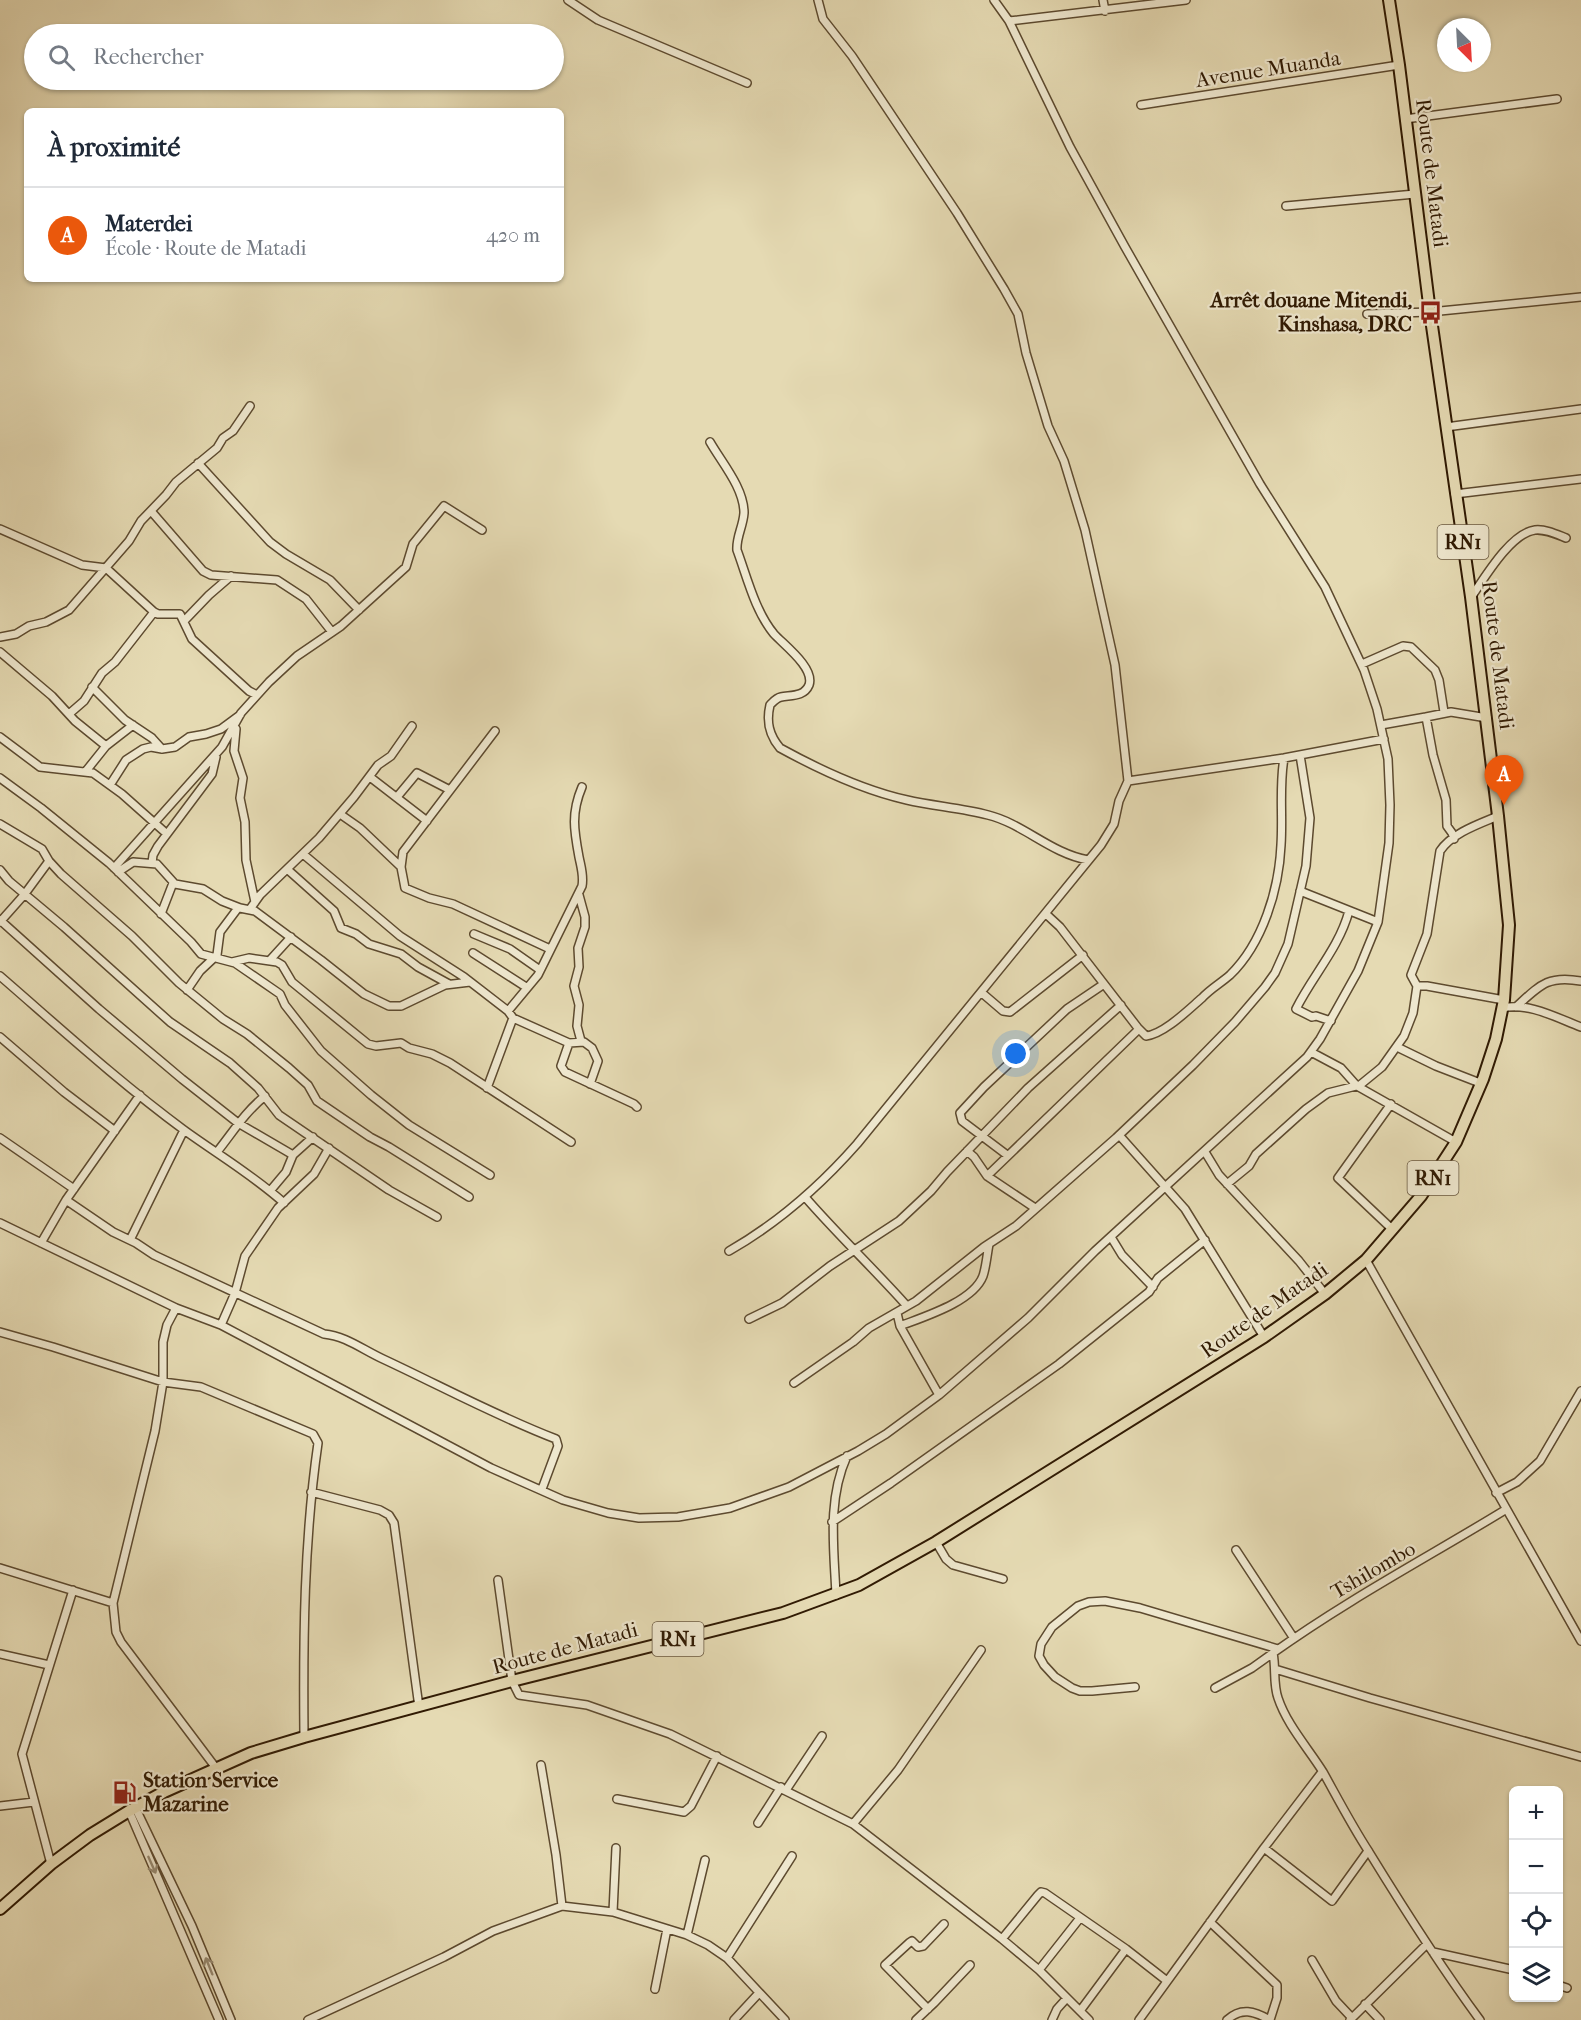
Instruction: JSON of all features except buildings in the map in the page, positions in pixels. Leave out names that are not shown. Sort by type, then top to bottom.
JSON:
[{"type":"highway","name":"Route de Matadi","points":[[0,1909],[51,1864],[90,1835],[132,1809],[251,1753],[512,1681],[783,1612],[859,1585],[936,1542],[1263,1337],[1325,1294],[1366,1260],[1421,1196],[1456,1142],[1496,1039],[1503,1004],[1509,925],[1471,597],[1430,312],[1389,0]]},
{"type":"street","points":[[568,0],[598,20],[747,83]]},
{"type":"street","points":[[729,1251],[780,1217],[805,1197],[836,1168],[857,1144],[1111,832],[1119,801],[1128,781],[1115,665],[1085,530],[1064,461],[1048,426],[1026,353],[1018,314],[957,213],[852,56],[823,19],[818,0]]},
{"type":"street","points":[[0,1223],[176,1308],[221,1325],[491,1468],[563,1500],[608,1513],[639,1518],[678,1517],[730,1508],[789,1487],[886,1434],[939,1395],[1006,1338],[1111,1237],[1291,1074],[1311,1052],[1331,1021],[1362,962],[1378,922],[1389,843],[1389,771],[1381,725],[1362,664],[1325,587],[1260,484],[1125,247],[1070,147],[1009,21],[994,0]]},
{"type":"street","points":[[1103,0],[1105,10]]},
{"type":"street","points":[[1009,21],[1186,0]]},
{"type":"street","name":"Avenue Muanda","points":[[1141,105],[1399,65]]},
{"type":"street","points":[[1405,119],[1557,99]]},
{"type":"street","points":[[1286,206],[1415,194]]},
{"type":"street","points":[[1367,314],[1430,312],[1581,297]]},
{"type":"street","points":[[0,637],[16,634],[31,625],[46,622],[67,612],[176,482],[217,448],[223,438],[233,431],[250,406]]},
{"type":"street","points":[[1446,426],[1581,409]]},
{"type":"street","points":[[710,442],[740,492],[743,502],[742,524],[736,539],[737,550],[763,618],[774,633],[797,656],[810,677],[805,691],[797,695],[781,697],[770,705],[769,729],[780,748],[856,785],[906,800],[989,815],[1069,856],[1088,860]]},
{"type":"street","points":[[198,463],[270,542],[330,580],[359,610]]},
{"type":"street","points":[[1455,494],[1581,479]]},
{"type":"street","points":[[110,785],[131,756],[148,748],[175,747],[189,737],[221,729],[241,713],[285,666],[359,610],[406,567],[414,544],[444,506],[482,530]]},
{"type":"street","points":[[151,511],[203,571],[211,575],[277,579],[306,599],[332,632]]},
{"type":"street","points":[[0,529],[82,565],[106,568],[154,612],[180,614],[185,620],[192,639],[249,691],[257,695]]},
{"type":"street","points":[[1471,597],[1505,551],[1525,533],[1544,530],[1566,538]]},
{"type":"street","points":[[185,620],[208,595],[231,576]]},
{"type":"street","points":[[69,714],[84,701],[92,687],[154,612]]},
{"type":"street","points":[[1362,664],[1402,646],[1410,647],[1435,670],[1439,680],[1444,712]]},
{"type":"street","points":[[0,652],[106,746]]},
{"type":"street","points":[[92,687],[125,720],[152,738],[162,749]]},
{"type":"street","points":[[1381,725],[1444,712],[1486,718]]},
{"type":"street","points":[[116,870],[218,752],[241,713]]},
{"type":"street","points":[[1426,717],[1433,755],[1446,800],[1447,826],[1454,839]]},
{"type":"street","points":[[237,723],[234,751],[243,775],[240,798],[245,822],[246,860],[251,881],[252,906],[364,994],[389,1006],[401,1006],[449,984],[470,982]]},
{"type":"street","points":[[87,771],[106,746],[133,725]]},
{"type":"street","points":[[116,870],[129,863],[152,863],[160,866],[177,885],[203,889],[238,908],[252,906],[340,814],[378,765],[389,758],[412,726]]},
{"type":"street","points":[[495,731],[403,852],[401,867],[404,884],[410,891],[453,904],[550,949]]},
{"type":"street","points":[[0,737],[40,767],[93,773],[167,834]]},
{"type":"street","points":[[1128,781],[1284,758],[1384,739]]},
{"type":"street","points":[[152,863],[153,855],[167,834],[212,774],[218,752]]},
{"type":"street","points":[[794,1383],[853,1342],[869,1328],[907,1306],[1016,1226],[1119,1135],[1193,1065],[1235,1022],[1275,973],[1288,945],[1306,866],[1310,818],[1300,755]]},
{"type":"street","points":[[1046,914],[1083,955],[1139,1029],[1146,1036],[1154,1035],[1181,1016],[1230,974],[1255,941],[1265,920],[1279,870],[1282,833],[1281,784],[1284,758]]},
{"type":"street","points":[[397,797],[417,773],[450,790]]},
{"type":"street","points":[[370,777],[427,821]]},
{"type":"street","points":[[0,778],[41,808],[116,870],[201,954],[232,962],[280,994],[285,1005],[321,1051],[371,1095],[409,1125],[490,1175]]},
{"type":"street","points":[[508,1011],[536,977],[583,881],[575,839],[574,809],[582,787]]},
{"type":"street","points":[[340,814],[360,828],[401,867]]},
{"type":"street","points":[[1227,1184],[1249,1166],[1256,1154],[1306,1109],[1328,1093],[1357,1086],[1382,1067],[1397,1047],[1413,1013],[1417,986],[1411,975],[1427,934],[1440,851],[1468,830],[1498,816]]},
{"type":"street","points":[[0,824],[40,848],[49,861],[126,930],[187,990],[223,1019],[247,1034],[308,1085],[317,1101],[334,1114],[469,1197]]},
{"type":"street","points":[[303,854],[400,936],[470,982],[508,1011],[513,1018],[569,1043],[581,1041],[592,1048],[598,1061],[590,1084]]},
{"type":"street","points":[[49,861],[24,895],[0,921],[99,1009],[238,1123],[293,1155]]},
{"type":"street","points":[[287,869],[333,911],[341,928],[356,934],[369,944],[401,954],[418,967],[449,984]]},
{"type":"street","points":[[0,870],[24,895],[64,927],[170,1022],[230,1064],[265,1096],[279,1115],[389,1190],[437,1217]]},
{"type":"street","points":[[161,914],[173,883]]},
{"type":"street","points":[[1300,891],[1378,922]]},
{"type":"street","points":[[578,894],[585,917],[585,927],[578,948],[579,967],[574,986],[579,1005],[577,1026],[581,1041]]},
{"type":"street","points":[[187,990],[200,971],[215,957],[218,952],[221,930],[238,908]]},
{"type":"street","points":[[1331,1021],[1316,1016],[1312,1017],[1296,1009],[1307,986],[1337,942],[1350,911]]},
{"type":"street","points":[[474,934],[510,949],[540,970]]},
{"type":"street","points":[[270,960],[291,937]]},
{"type":"street","points":[[473,953],[526,987]]},
{"type":"street","points":[[982,993],[1003,1011],[1011,1012],[1083,955]]},
{"type":"street","points":[[232,962],[249,958],[270,960],[282,965],[292,982],[368,1044],[376,1046],[401,1043],[409,1048],[432,1054],[450,1063],[571,1142]]},
{"type":"street","points":[[0,976],[140,1095],[284,1203]]},
{"type":"street","points":[[1516,1007],[1547,981],[1565,978],[1581,981]]},
{"type":"street","points":[[1007,1155],[960,1117],[960,1113],[966,1104],[1067,1009],[1104,984]]},
{"type":"street","points":[[1417,986],[1436,987],[1537,1010],[1581,1027]]},
{"type":"street","points":[[749,1319],[792,1297],[830,1266],[898,1221],[931,1191],[1028,1088],[1121,1005]]},
{"type":"street","points":[[487,1088],[513,1018]]},
{"type":"street","points":[[987,1176],[1139,1029]]},
{"type":"street","points":[[0,1037],[64,1092],[115,1131]]},
{"type":"street","points":[[569,1043],[561,1067],[572,1077],[637,1107]]},
{"type":"street","points":[[1397,1047],[1436,1066],[1480,1083]]},
{"type":"street","points":[[1311,1052],[1341,1068],[1357,1086],[1456,1142]]},
{"type":"street","points":[[41,1243],[66,1200],[140,1095]]},
{"type":"street","points":[[217,1152],[248,1110],[265,1096]]},
{"type":"street","points":[[1391,1104],[1338,1178],[1393,1230]]},
{"type":"street","points":[[130,1240],[184,1130]]},
{"type":"street","points":[[1119,1135],[1167,1186],[1185,1209],[1263,1337]]},
{"type":"street","points":[[270,1191],[286,1172],[293,1155],[313,1137]]},
{"type":"street","points":[[0,1138],[75,1189]]},
{"type":"street","points":[[221,1325],[235,1293],[245,1256],[271,1218],[314,1174],[329,1148]]},
{"type":"street","points":[[967,1151],[978,1161],[987,1176],[1035,1208]]},
{"type":"street","points":[[1205,1152],[1219,1175],[1293,1254],[1325,1294]]},
{"type":"street","points":[[805,1197],[907,1306]]},
{"type":"street","points":[[66,1200],[113,1232],[163,1260],[324,1334],[339,1336],[498,1416],[556,1439],[558,1446],[542,1489]]},
{"type":"street","points":[[1111,1237],[1122,1255],[1153,1287]]},
{"type":"street","points":[[832,1522],[1059,1364],[1153,1287],[1158,1278],[1205,1240]]},
{"type":"street","points":[[900,1326],[945,1310],[976,1286],[983,1275],[989,1244]]},
{"type":"street","points":[[1366,1260],[1505,1510],[1581,1641]]},
{"type":"street","points":[[176,1308],[167,1324],[163,1342],[163,1382],[155,1431],[113,1603],[116,1632],[121,1642],[216,1768]]},
{"type":"street","points":[[897,1313],[900,1326],[939,1395]]},
{"type":"street","points":[[0,1332],[163,1382],[201,1387],[313,1434],[318,1443],[311,1492],[304,1648],[304,1737]]},
{"type":"street","points":[[1496,1492],[1517,1482],[1540,1461],[1581,1391]]},
{"type":"street","points":[[836,1595],[832,1522],[840,1472],[847,1456]]},
{"type":"street","points":[[311,1492],[380,1510],[389,1515],[394,1523],[419,1707]]},
{"type":"street","name":"Tshilombo","points":[[1215,1688],[1252,1668],[1293,1637],[1505,1510]]},
{"type":"street","points":[[936,1542],[953,1565],[1004,1579]]},
{"type":"street","points":[[1236,1550],[1293,1637]]},
{"type":"street","points":[[0,1568],[113,1603]]},
{"type":"street","points":[[498,1580],[512,1681],[519,1695],[569,1702],[606,1711],[670,1734],[784,1788],[853,1824],[1002,1939],[1039,1970],[1089,2020]]},
{"type":"street","points":[[51,1864],[22,1761],[22,1748],[73,1590]]},
{"type":"street","points":[[1135,1687],[1092,1691],[1072,1688],[1055,1677],[1044,1665],[1039,1656],[1041,1644],[1052,1627],[1078,1606],[1089,1602],[1105,1601],[1140,1608],[1275,1651],[1278,1700],[1368,1851],[1450,1980],[1480,2020]]},
{"type":"street","points":[[853,1824],[898,1770],[981,1650]]},
{"type":"street","points":[[0,1654],[49,1665]]},
{"type":"street","points":[[1275,1669],[1581,1757]]},
{"type":"street","points":[[758,1823],[822,1736]]},
{"type":"street","points":[[617,1798],[684,1812],[691,1806],[717,1756]]},
{"type":"street","points":[[541,1765],[562,1906]]},
{"type":"street","points":[[1139,2020],[1322,1772]]},
{"type":"street","points":[[0,1806],[34,1802]]},
{"type":"street","points":[[132,1809],[219,2020]]},
{"type":"street","points":[[132,1809],[192,1926],[231,2020]]},
{"type":"street","points":[[613,1911],[616,1848]]},
{"type":"street","points":[[1264,1848],[1332,1901],[1368,1851]]},
{"type":"street","points":[[727,1958],[792,1856]]},
{"type":"street","points":[[687,1935],[705,1860]]},
{"type":"street","points":[[1002,1939],[1041,1892],[1126,1949],[1167,1981]]},
{"type":"street","points":[[308,2020],[444,1957],[493,1931],[562,1906],[613,1911],[687,1935],[708,1945],[727,1958],[785,2020]]},
{"type":"street","points":[[1039,1970],[1080,1918]]},
{"type":"street","points":[[1210,1922],[1277,1985],[1277,1998],[1270,2020],[1256,2012],[1249,2011],[1231,2016],[1227,2020]]},
{"type":"street","points":[[928,2009],[885,1965],[912,1941],[918,1947],[923,1946],[944,1924]]},
{"type":"street","points":[[655,1989],[667,1929]]},
{"type":"street","points":[[1312,1960],[1336,2001],[1351,2019],[1427,1944]]},
{"type":"street","points":[[1080,2011],[1126,1949]]},
{"type":"street","points":[[1433,1952],[1509,1969]]},
{"type":"street","points":[[916,2020],[970,1965]]},
{"type":"street","points":[[1563,1987],[1567,1988]]},
{"type":"street","points":[[734,2020],[759,1993]]},
{"type":"street","points":[[1052,2020],[1066,1999]]},
{"type":"street","points":[[1365,2004],[1380,2020]]},
{"type":"place","name":"Arrêt douane Mitendi, Kinshasa, DRC","points":[[1430,312]]},
{"type":"place","name":"Materdei","points":[[1504,805]]},
{"type":"place","name":"Station Service Mazarine","points":[[125,1792]]}]
